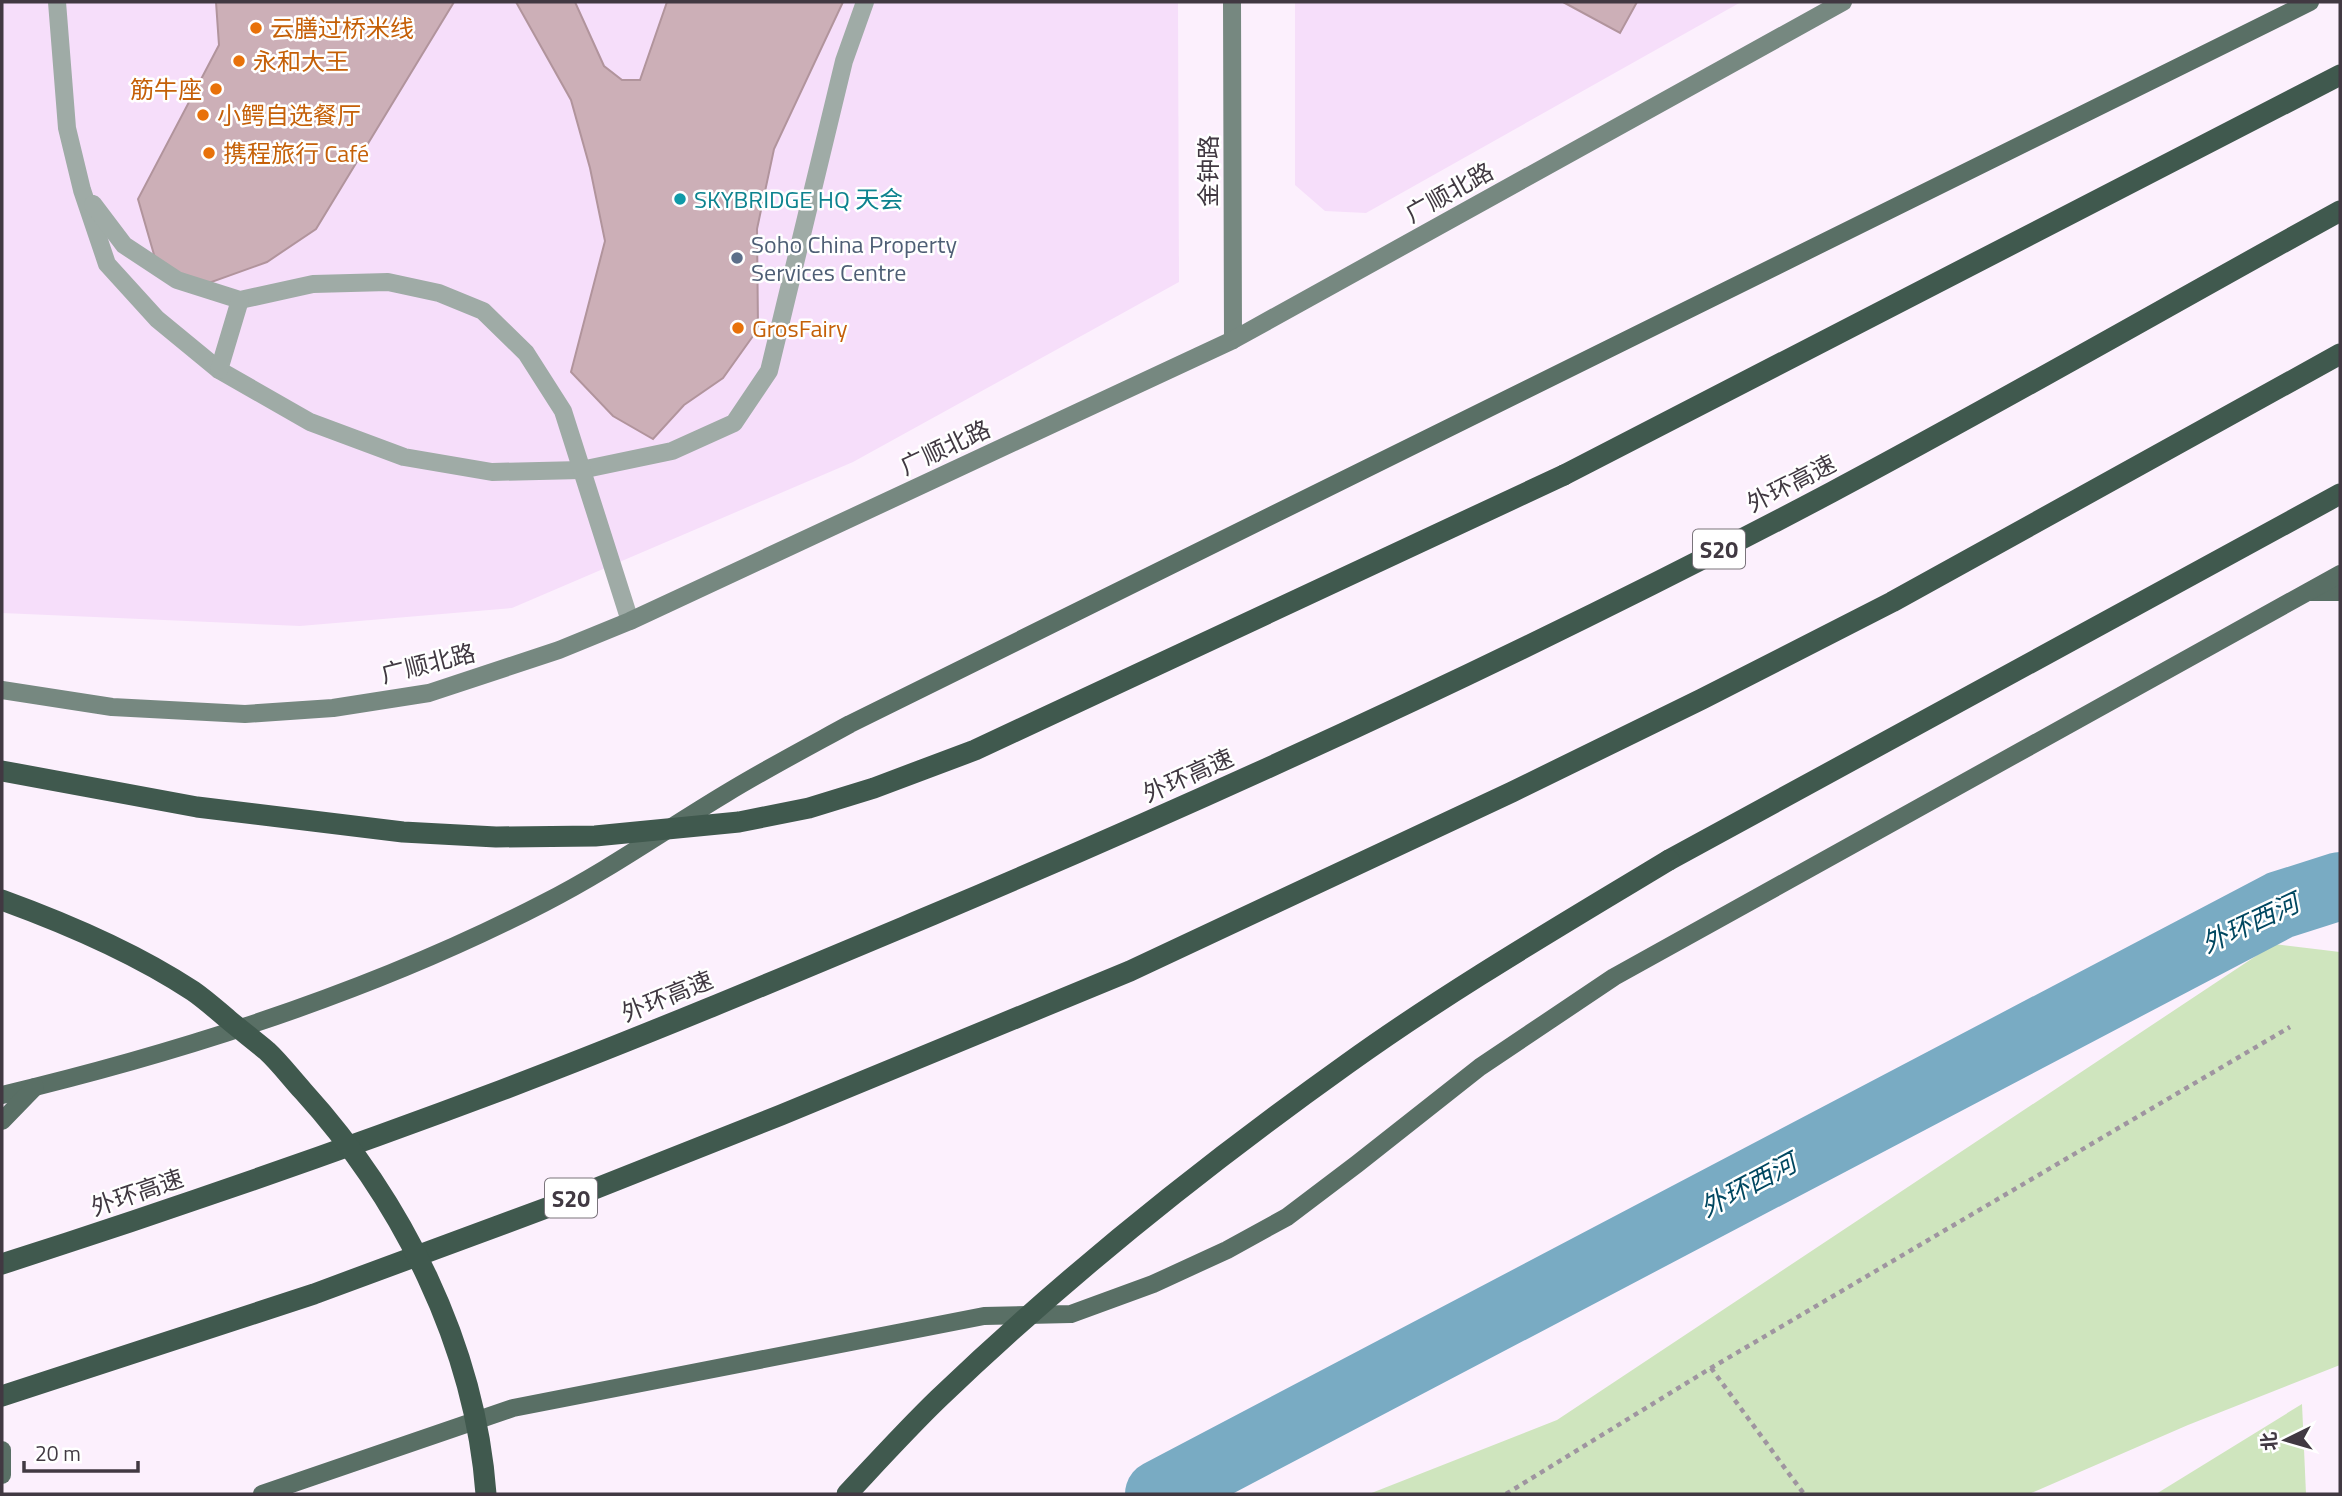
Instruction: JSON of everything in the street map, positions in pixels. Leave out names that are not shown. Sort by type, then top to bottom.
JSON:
[{"type":"highway","points":[[2,771],[197,807],[403,832],[496,837],[595,836],[739,822],[809,808],[874,788],[975,750],[1564,475],[2340,75]]},
{"type":"highway","name":"外环高速","points":[[2,1264],[269,1175],[504,1089],[748,993],[1080,852],[1460,678],[1697,561],[1833,491],[2340,211]]},
{"type":"highway","name":"S20","points":[[2,1396],[314,1294],[536,1212],[781,1115],[1130,971],[1714,693],[1892,602],[2340,354]]},
{"type":"highway","points":[[847,1494],[937,1400],[1051,1295],[1195,1178],[1348,1063],[1506,959],[1668,860],[2340,494]]},
{"type":"highway","points":[[2,901],[54,919],[117,947],[194,992],[268,1052],[326,1116],[384,1194],[418,1258],[449,1329],[472,1401],[486,1494]]},
{"type":"main road","points":[[2,1096],[92,1074],[254,1023],[399,969],[501,924],[623,858],[726,793],[850,724],[2310,2]]},
{"type":"main road","points":[[262,1494],[513,1408],[984,1316],[1071,1314],[1153,1284],[1227,1250],[1287,1217],[1480,1067],[1614,977],[2340,574]]},
{"type":"main road","points":[[2309,592],[2340,593]]},
{"type":"main road","points":[[2,1121],[35,1087]]},
{"type":"main road","points":[[2,1450],[2,1475]]},
{"type":"street","points":[[57,2],[67,128],[82,190],[107,264],[157,319],[219,370],[310,422],[404,457],[492,472],[581,470],[672,451],[734,423],[768,371],[844,61],[865,2]]},
{"type":"street","name":"金钟路","points":[[1232,2],[1233,340]]},
{"type":"street","name":"广顺北路","points":[[2,691],[112,707],[245,714],[333,708],[429,693],[559,650],[630,621],[1233,340],[1843,2]]},
{"type":"street","points":[[82,190],[124,245],[177,280],[240,300],[313,284],[388,282],[439,293],[483,311],[526,353],[562,411],[630,621]]},
{"type":"street","points":[[219,370],[240,300]]},
{"type":"path","points":[[1506,1494],[1711,1368],[2290,1027]]},
{"type":"path","points":[[1711,1368],[1804,1494]]},
{"type":"shaded area","points":[[2,2],[1178,2],[1179,282],[853,462],[512,608],[300,626],[2,613]]},
{"type":"shaded area","points":[[1295,2],[1741,2],[1366,213],[1325,211],[1295,185]]},
{"type":"green space","points":[[2274,944],[2340,952],[2340,1365],[2188,1425],[2029,1494],[1369,1494],[1557,1420]]},
{"type":"green space","points":[[2302,1404],[2306,1494],[2156,1494]]},
{"type":"building","points":[[216,2],[454,2],[316,229],[267,262],[206,284],[157,265],[138,199],[219,45]]},
{"type":"building","name":"SKYBRIDGE HQ 天会","points":[[516,2],[575,2],[604,66],[622,80],[640,80],[667,2],[843,2],[774,149],[757,229],[758,329],[723,378],[684,405],[653,439],[613,416],[571,372],[605,241],[590,168],[571,100]]},
{"type":"building","points":[[1563,2],[1637,2],[1620,33]]},
{"type":"waterway","name":"外环西河","points":[[1159,1494],[2280,905],[2340,886]]},
{"type":"place","name":"云膳过桥米线","points":[[256,28]]},
{"type":"place","name":"永和大王","points":[[239,61]]},
{"type":"place","name":"筋牛座","points":[[216,89]]},
{"type":"place","name":"小鳄自选餐厅","points":[[203,115]]},
{"type":"place","name":"携程旅行 Café","points":[[209,153]]},
{"type":"place","name":"SKYBRIDGE HQ 天会","points":[[680,199]]},
{"type":"place","name":"Soho China Property Services Centre","points":[[737,258]]},
{"type":"place","name":"GrosFairy","points":[[738,328]]}]
